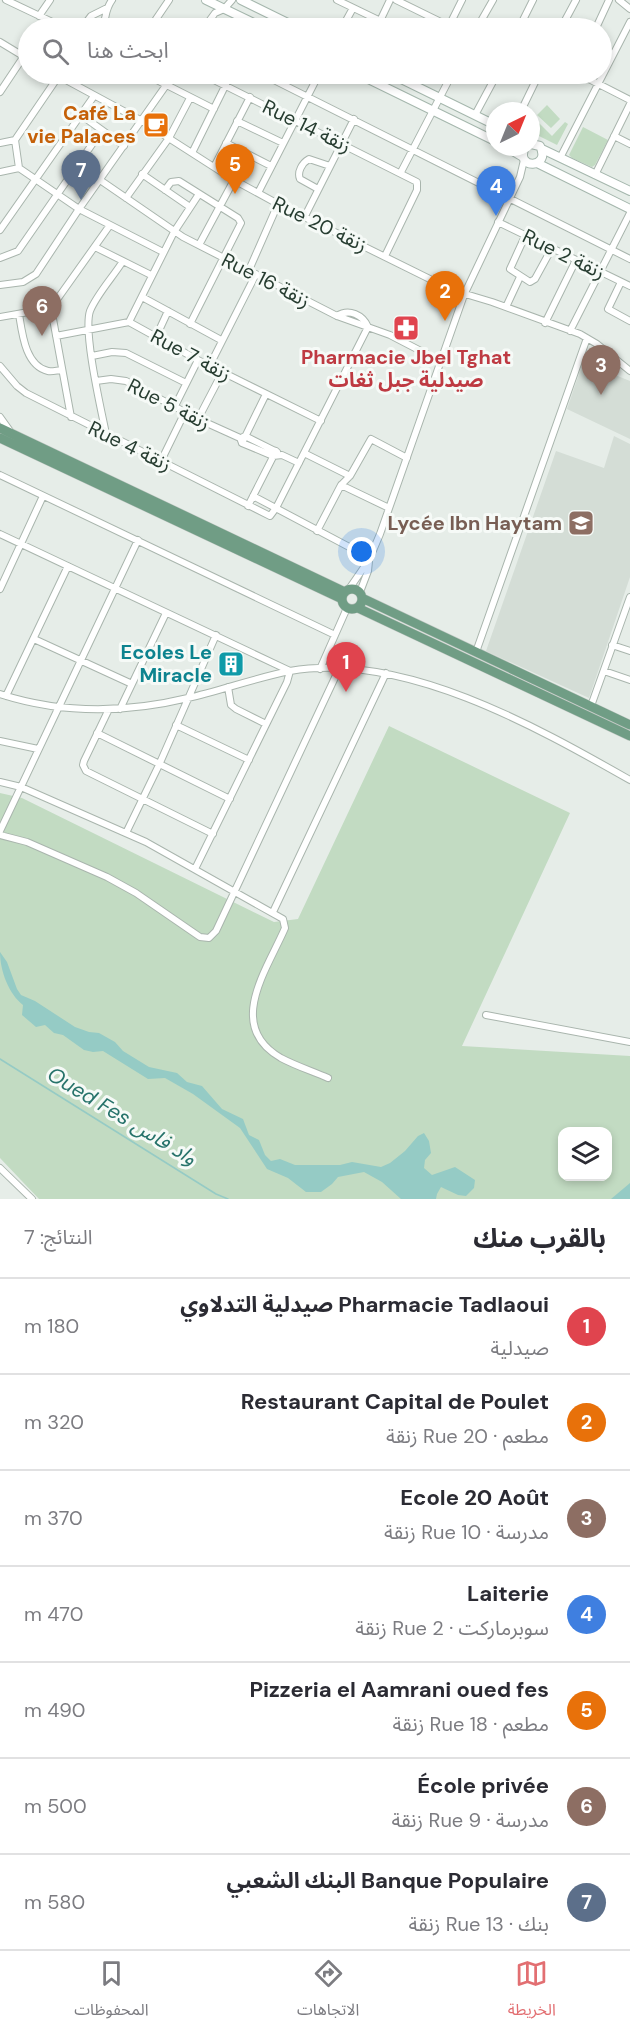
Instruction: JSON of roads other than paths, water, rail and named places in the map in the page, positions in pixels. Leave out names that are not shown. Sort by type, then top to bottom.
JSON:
[{"type":"main road","points":[[0,428],[345,593]]},
{"type":"main road","points":[[0,438],[345,593],[355,589],[361,595],[476,652],[630,725]]},
{"type":"main road","points":[[345,593],[347,608],[358,608],[630,735]]},
{"type":"main road","points":[[358,608],[361,595]]},
{"type":"street","points":[[6,0],[43,18]]},
{"type":"street","points":[[39,16],[50,0]]},
{"type":"street","points":[[89,18],[105,9],[112,0]]},
{"type":"street","points":[[157,18],[169,0]]},
{"type":"street","points":[[215,5],[232,0]]},
{"type":"street","points":[[242,0],[278,18]]},
{"type":"street","points":[[337,0],[374,18]]},
{"type":"street","points":[[381,18],[390,0]]},
{"type":"street","points":[[396,0],[431,18]]},
{"type":"street","points":[[453,18],[462,0]]},
{"type":"street","points":[[483,18],[493,0]]},
{"type":"street","points":[[524,18],[533,0]]},
{"type":"street","points":[[566,18],[576,0]]},
{"type":"street","points":[[601,18],[609,0]]},
{"type":"street","points":[[620,0],[630,9]]},
{"type":"street","points":[[215,5],[239,18]]},
{"type":"street","points":[[348,18],[354,8]]},
{"type":"street","points":[[105,9],[105,18]]},
{"type":"street","points":[[612,56],[630,22]]},
{"type":"street","points":[[0,42],[18,53]]},
{"type":"street","points":[[0,92],[18,68]]},
{"type":"street","points":[[19,168],[15,140],[51,84]]},
{"type":"street","name":"Rue 20 زنقة","points":[[74,84],[142,121],[234,180],[278,204],[464,295],[506,307],[587,338],[630,371]]},
{"type":"street","points":[[162,84],[214,109]]},
{"type":"street","points":[[282,84],[630,259]]},
{"type":"street","points":[[258,193],[314,84]]},
{"type":"street","points":[[378,84],[486,137]]},
{"type":"street","points":[[411,84],[486,120]]},
{"type":"street","points":[[401,172],[446,84]]},
{"type":"street","points":[[475,115],[490,84]]},
{"type":"street","points":[[525,102],[534,84]]},
{"type":"street","points":[[560,158],[598,84]]},
{"type":"street","points":[[595,175],[630,102],[601,84]]},
{"type":"street","points":[[192,153],[226,85]]},
{"type":"street","name":"Rue 14 زنقة","points":[[226,85],[413,179],[418,185],[417,190],[385,256]]},
{"type":"street","points":[[0,285],[22,282],[36,274],[166,86]]},
{"type":"street","points":[[0,230],[94,96]]},
{"type":"street","points":[[214,167],[250,97]]},
{"type":"street","points":[[126,198],[169,138],[190,98]]},
{"type":"street","points":[[81,115],[124,146]]},
{"type":"street","points":[[305,216],[354,119]]},
{"type":"street","points":[[237,121],[283,143]]},
{"type":"street","points":[[0,258],[18,250],[102,130]]},
{"type":"street","points":[[614,136],[630,144]]},
{"type":"street","points":[[0,143],[15,140]]},
{"type":"street","points":[[226,143],[271,166]]},
{"type":"street","points":[[520,177],[542,159],[542,149],[630,191]]},
{"type":"street","points":[[521,156],[630,211],[570,331]]},
{"type":"street","points":[[361,595],[370,559],[464,295],[520,177],[524,158]]},
{"type":"street","points":[[318,189],[300,179],[298,174],[300,169],[309,159],[330,166]]},
{"type":"street","points":[[0,172],[19,168],[79,209],[163,252]]},
{"type":"street","points":[[142,174],[190,207]]},
{"type":"street","name":"Rue 16 زنقة","points":[[100,180],[174,232],[337,316],[390,335],[442,362]]},
{"type":"street","points":[[199,245],[234,180]]},
{"type":"street","points":[[165,190],[171,182],[179,181],[238,218],[241,223],[190,324]]},
{"type":"street","points":[[129,322],[163,252],[199,194]]},
{"type":"street","points":[[249,270],[278,204]]},
{"type":"street","name":"Rue 2 زنقة","points":[[498,222],[630,286]]},
{"type":"street","points":[[0,317],[51,308],[110,225]]},
{"type":"street","points":[[526,234],[510,267],[511,272],[520,277],[530,282],[534,281],[552,248]]},
{"type":"street","points":[[95,247],[151,275]]},
{"type":"street","points":[[545,323],[576,260]]},
{"type":"street","points":[[106,434],[88,329],[89,313],[123,261]]},
{"type":"street","points":[[210,365],[256,274]]},
{"type":"street","points":[[506,307],[520,277]]},
{"type":"street","points":[[621,282],[608,309],[630,321]]},
{"type":"street","points":[[142,297],[221,340]]},
{"type":"street","points":[[51,308],[71,417]]},
{"type":"street","points":[[156,337],[168,311]]},
{"type":"street","points":[[19,314],[25,347],[29,355],[42,368],[49,371],[62,370]]},
{"type":"street","name":"Rue 7 زنقة","points":[[56,336],[129,322],[198,360],[321,421]]},
{"type":"street","points":[[276,508],[368,327]]},
{"type":"street","points":[[476,652],[587,338]]},
{"type":"street","points":[[92,356],[112,351],[126,353],[186,383]]},
{"type":"street","points":[[175,406],[198,360]]},
{"type":"street","name":"Rue 4 زنقة","points":[[0,366],[26,393],[71,417],[268,516],[272,515],[276,508]]},
{"type":"street","points":[[198,419],[223,371]]},
{"type":"street","name":"Rue 5 زنقة","points":[[96,381],[111,379],[126,381],[198,419],[299,463]]},
{"type":"street","points":[[242,439],[266,394]]},
{"type":"street","points":[[161,461],[185,412]]},
{"type":"street","points":[[0,417],[12,434]]},
{"type":"street","points":[[317,531],[341,485],[350,476],[371,439],[407,458]]},
{"type":"street","points":[[304,453],[350,476]]},
{"type":"street","points":[[248,506],[276,454]]},
{"type":"street","points":[[0,476],[335,635]]},
{"type":"street","points":[[341,485],[389,508]]},
{"type":"street","points":[[0,589],[43,496]]},
{"type":"street","points":[[253,496],[370,559]]},
{"type":"street","points":[[0,534],[290,671]]},
{"type":"street","points":[[0,831],[138,540]]},
{"type":"street","points":[[345,593],[370,559]]},
{"type":"street","points":[[68,566],[34,639],[3,695],[59,708],[120,710],[187,698],[290,671],[339,669],[386,673],[414,680],[484,706],[630,780]]},
{"type":"street","points":[[591,706],[630,599]]},
{"type":"street","points":[[320,669],[347,608]]},
{"type":"street","points":[[120,710],[166,613]]},
{"type":"street","points":[[126,833],[159,765],[216,635]]},
{"type":"street","points":[[34,639],[132,684]]},
{"type":"street","points":[[612,645],[630,651]]},
{"type":"street","points":[[0,836],[35,845],[107,877],[136,893],[200,937],[209,938],[234,891],[339,669]]},
{"type":"street","points":[[604,670],[630,680]]},
{"type":"street","points":[[195,869],[290,671]]},
{"type":"street","points":[[273,912],[386,673]]},
{"type":"street","points":[[228,687],[231,705],[266,724]]},
{"type":"street","points":[[109,710],[84,760],[83,765],[86,771],[213,834]]},
{"type":"street","points":[[176,725],[249,760]]},
{"type":"street","points":[[97,733],[230,800]]},
{"type":"street","points":[[0,741],[38,749]]},
{"type":"street","points":[[0,782],[21,787],[126,833],[284,919],[286,923],[256,992],[252,1008],[255,1034],[269,1050],[281,1058],[328,1078]]},
{"type":"street","points":[[486,1015],[628,1041],[630,1033]]},
{"type":"street","points":[[0,1168],[32,1199]]},
{"type":"water","points":[[0,952],[7,962],[21,995],[35,1001],[75,1027],[99,1033],[115,1042],[123,1051],[149,1067],[177,1073],[187,1082],[202,1086],[222,1109],[243,1119],[249,1135],[259,1140],[265,1155],[271,1161],[280,1159],[295,1165],[340,1165],[352,1162],[381,1167],[390,1163],[424,1133],[429,1141],[431,1153],[425,1160],[424,1168],[432,1175],[455,1167],[475,1180],[474,1188],[466,1196],[441,1187],[436,1199],[401,1199],[382,1182],[364,1172],[338,1177],[321,1192],[306,1192],[288,1178],[267,1169],[240,1128],[193,1094],[165,1078],[148,1079],[103,1051],[84,1050],[63,1035],[54,1033],[45,1025],[36,1027],[22,1015],[23,1005],[6,982]]},
{"type":"water","points":[[630,1183],[630,1199],[611,1199]]},
{"type":"waterway","name":"Oued Fes واد فاس","points":[[0,1059],[216,1194],[228,1199]]},
{"type":"place","name":"Café La vie Palaces","points":[[156,125]]},
{"type":"place","name":"Pizzeria el Aamrani oued fes","points":[[235,194]]},
{"type":"place","name":"Banque Populaire البنك الشعبي","points":[[81,200]]},
{"type":"place","name":"Laiterie","points":[[496,216]]},
{"type":"place","name":"Restaurant Capital de Poulet","points":[[445,321]]},
{"type":"place","name":"Pharmacie Jbel Tghat صيدلية جبل ثغات","points":[[406,328]]},
{"type":"place","name":"École privée","points":[[42,336]]},
{"type":"place","name":"Ecole 20 Août","points":[[601,395]]},
{"type":"place","name":"Lycée Ibn Haytam","points":[[581,523]]},
{"type":"place","name":"Ecoles Le Miracle","points":[[231,664]]},
{"type":"place","name":"Pharmacie Tadlaoui صيدلية التدلاوي","points":[[346,692]]}]
